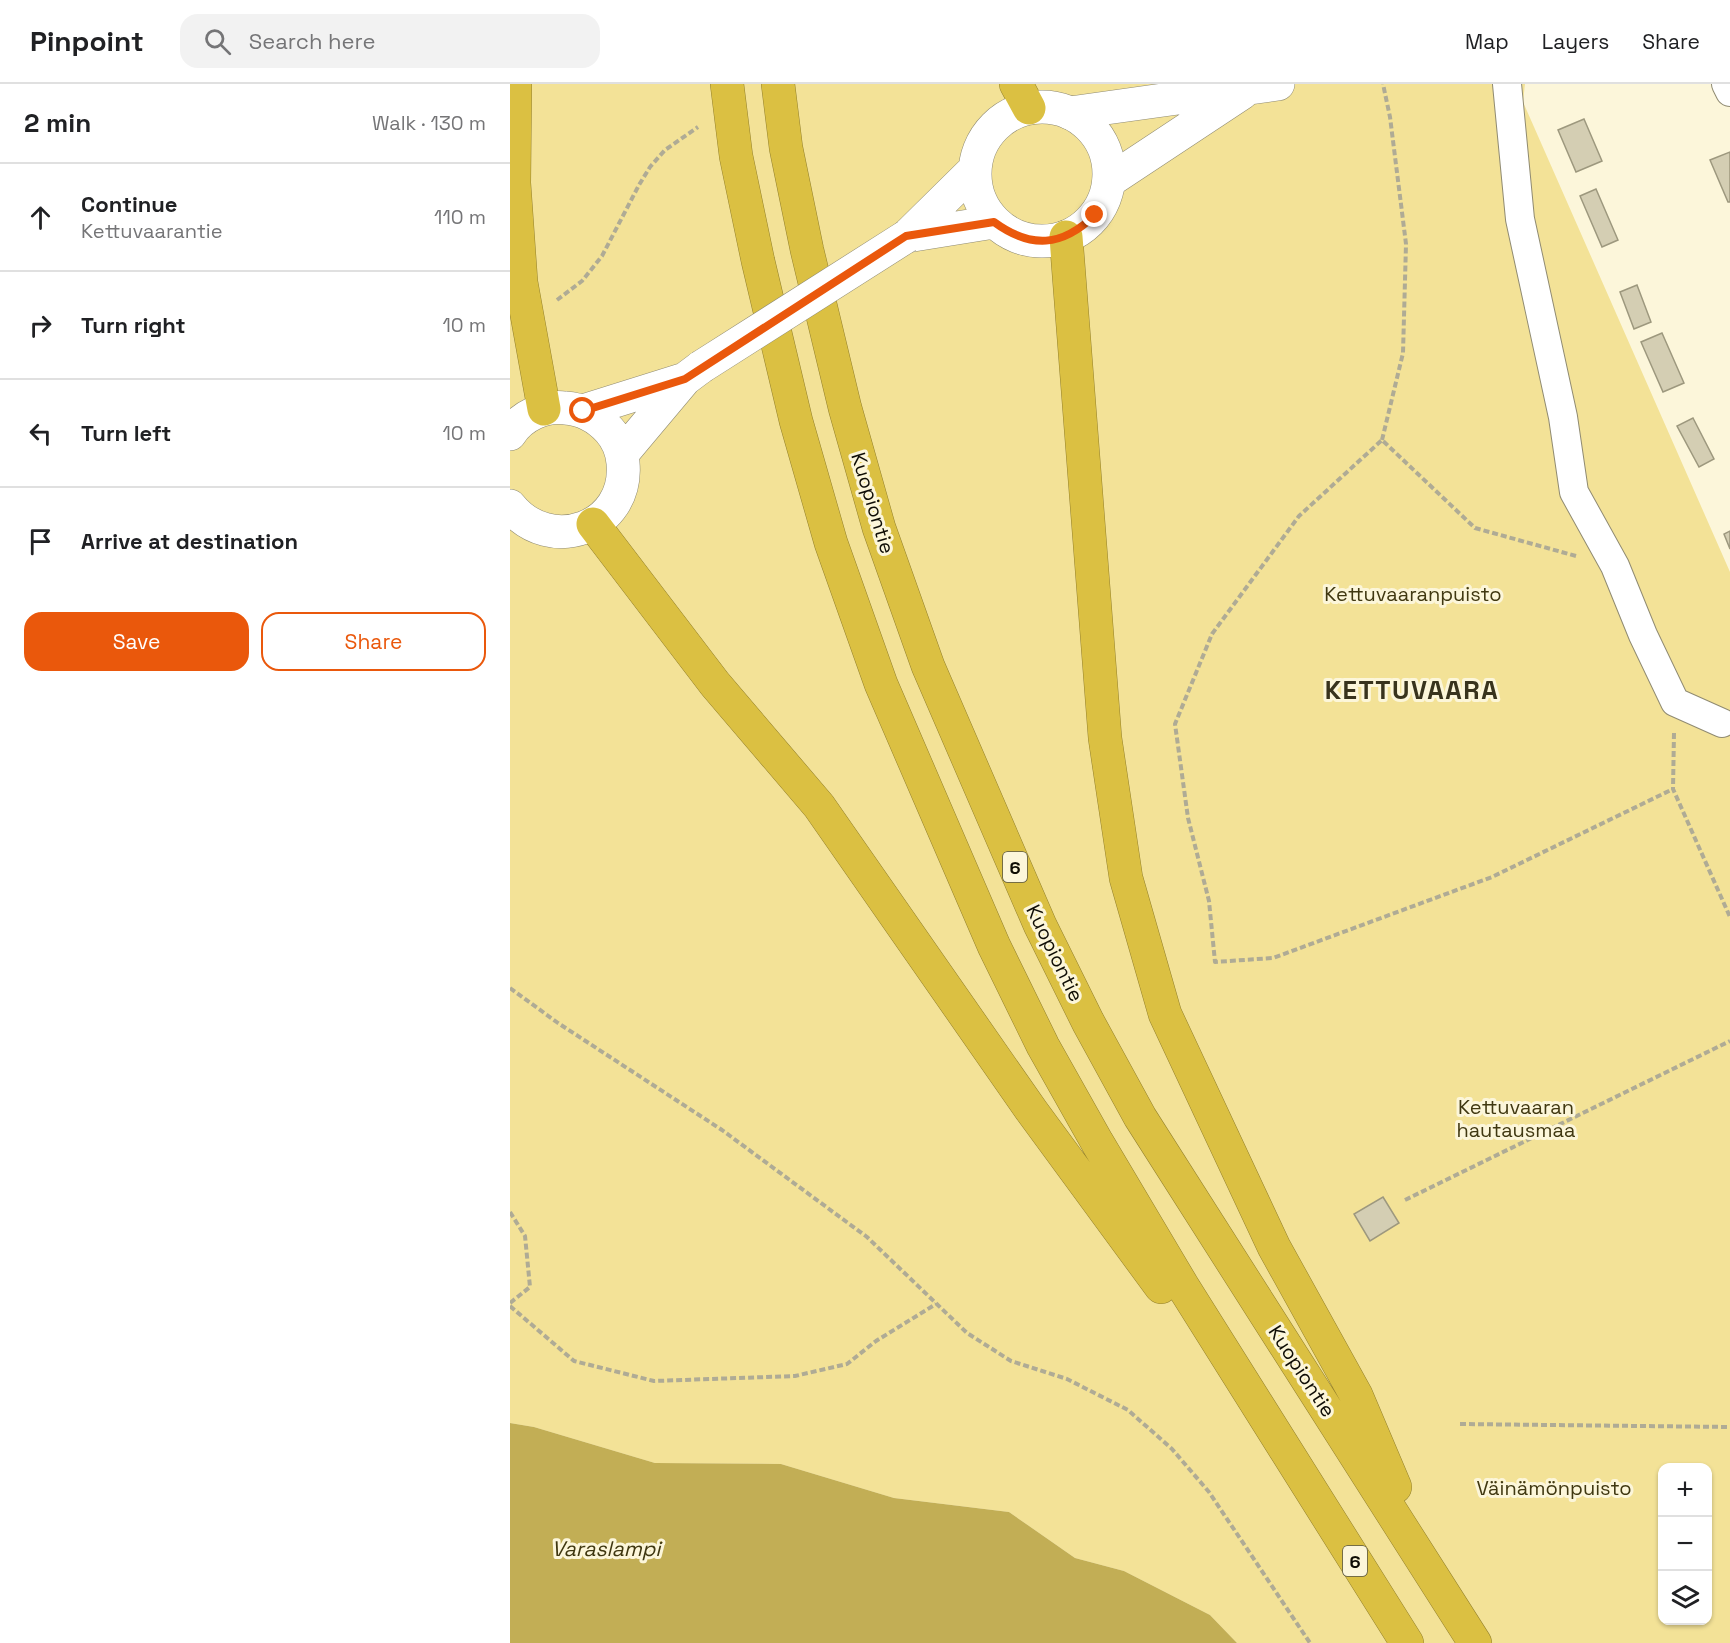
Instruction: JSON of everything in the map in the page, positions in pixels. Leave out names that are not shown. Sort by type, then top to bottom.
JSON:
[{"type":"highway","points":[[515,84],[514,183],[521,282],[544,409]]},
{"type":"highway","name":"6","points":[[727,84],[736,156],[796,421],[831,543],[881,684],[994,946],[1043,1046],[1096,1142],[1182,1285],[1407,1643]]},
{"type":"highway","name":"Kuopiontie","points":[[778,84],[786,148],[807,250],[845,408],[879,528],[928,666],[1040,925],[1088,1022],[1140,1117],[1475,1643]]},
{"type":"highway","points":[[1066,237],[1105,738],[1126,878],[1165,1014],[1274,1246],[1356,1395],[1432,1574]]},
{"type":"highway","points":[[593,524],[715,684],[819,806],[1031,1110],[1304,1479]]},
{"type":"main road","points":[[1070,113],[1264,86]]},
{"type":"main road","points":[[1109,181],[1264,86]]},
{"type":"main road","points":[[1022,96],[1070,113],[1087,124],[1100,141],[1108,160],[1109,181],[1104,199],[1095,215],[1082,228],[1066,237],[1047,241],[1028,240],[1010,233],[994,222],[983,207],[976,189],[974,171],[979,149],[991,129],[1008,115],[1022,96]]},
{"type":"main road","points":[[583,411],[693,373],[906,236],[974,171]]},
{"type":"main road","points":[[906,236],[994,222]]},
{"type":"main road","points":[[622,454],[693,373]]},
{"type":"main road","points":[[510,434],[526,417],[544,409],[564,407],[583,411],[600,421],[614,435],[622,454],[624,474],[619,493],[609,511],[593,524],[579,530],[550,532],[510,540]]},
{"type":"main road","points":[[510,506],[518,516],[533,526],[550,532]]},
{"type":"street","points":[[1507,84],[1520,219],[1563,417],[1574,492],[1615,566],[1674,702],[1722,723]]},
{"type":"street","points":[[1726,84],[1730,92]]},
{"type":"path","points":[[1383,84],[1390,117],[1406,244],[1403,353],[1382,440],[1299,516],[1212,634],[1175,724],[1188,818],[1209,901],[1215,962],[1273,958],[1492,877],[1673,789]]},
{"type":"path","points":[[557,300],[582,281],[602,256],[650,167],[665,150],[698,127]]},
{"type":"path","points":[[1382,440],[1475,528],[1615,566]]},
{"type":"path","points":[[1674,702],[1673,789],[1730,917]]},
{"type":"path","points":[[510,988],[558,1023],[722,1130],[867,1237],[967,1333],[1011,1361],[1067,1379],[1128,1410],[1172,1449],[1209,1492],[1310,1643]]},
{"type":"path","points":[[1405,1200],[1730,1041]]},
{"type":"path","points":[[510,1212],[525,1236],[530,1287],[510,1305],[574,1361],[654,1381],[795,1376],[846,1364],[876,1341],[936,1304]]},
{"type":"path","points":[[1460,1424],[1730,1427]]},
{"type":"green space","points":[[510,84],[1525,84],[1523,102],[1730,572],[1730,1643],[1237,1643],[1210,1615],[1124,1571],[1075,1558],[1009,1512],[894,1498],[781,1464],[655,1463],[534,1427],[510,1423]]},
{"type":"water","name":"Varaslampi","points":[[510,1423],[534,1427],[655,1463],[781,1464],[894,1498],[1009,1512],[1075,1558],[1124,1571],[1210,1615],[1237,1643],[510,1643]]},
{"type":"building","points":[[1584,119],[1602,161],[1576,172],[1558,130]]},
{"type":"building","points":[[1730,152],[1730,202],[1728,202],[1710,160]]},
{"type":"building","points":[[1596,189],[1618,240],[1602,247],[1580,196]]},
{"type":"building","points":[[1637,285],[1651,322],[1634,329],[1620,292]]},
{"type":"building","points":[[1662,333],[1684,383],[1663,392],[1641,342]]},
{"type":"building","points":[[1693,418],[1714,459],[1699,467],[1677,426]]},
{"type":"building","points":[[1730,531],[1730,549],[1724,534]]},
{"type":"building","points":[[1383,1197],[1399,1223],[1370,1241],[1354,1214]]},
{"type":"district","name":"KETTUVAARA","points":[[1412,690]]},
{"type":"route","points":[[583,411],[685,379],[906,236],[994,222],[1010,233],[1028,240],[1047,241],[1066,237],[1082,228],[1095,215]]},
{"type":"park label","name":"Kettuvaaranpuisto","points":[[1413,594]]},
{"type":"park label","name":"Kettuvaaran hautausmaa","points":[[1516,1118]]},
{"type":"park label","name":"Väinämönpuisto","points":[[1554,1488]]}]
